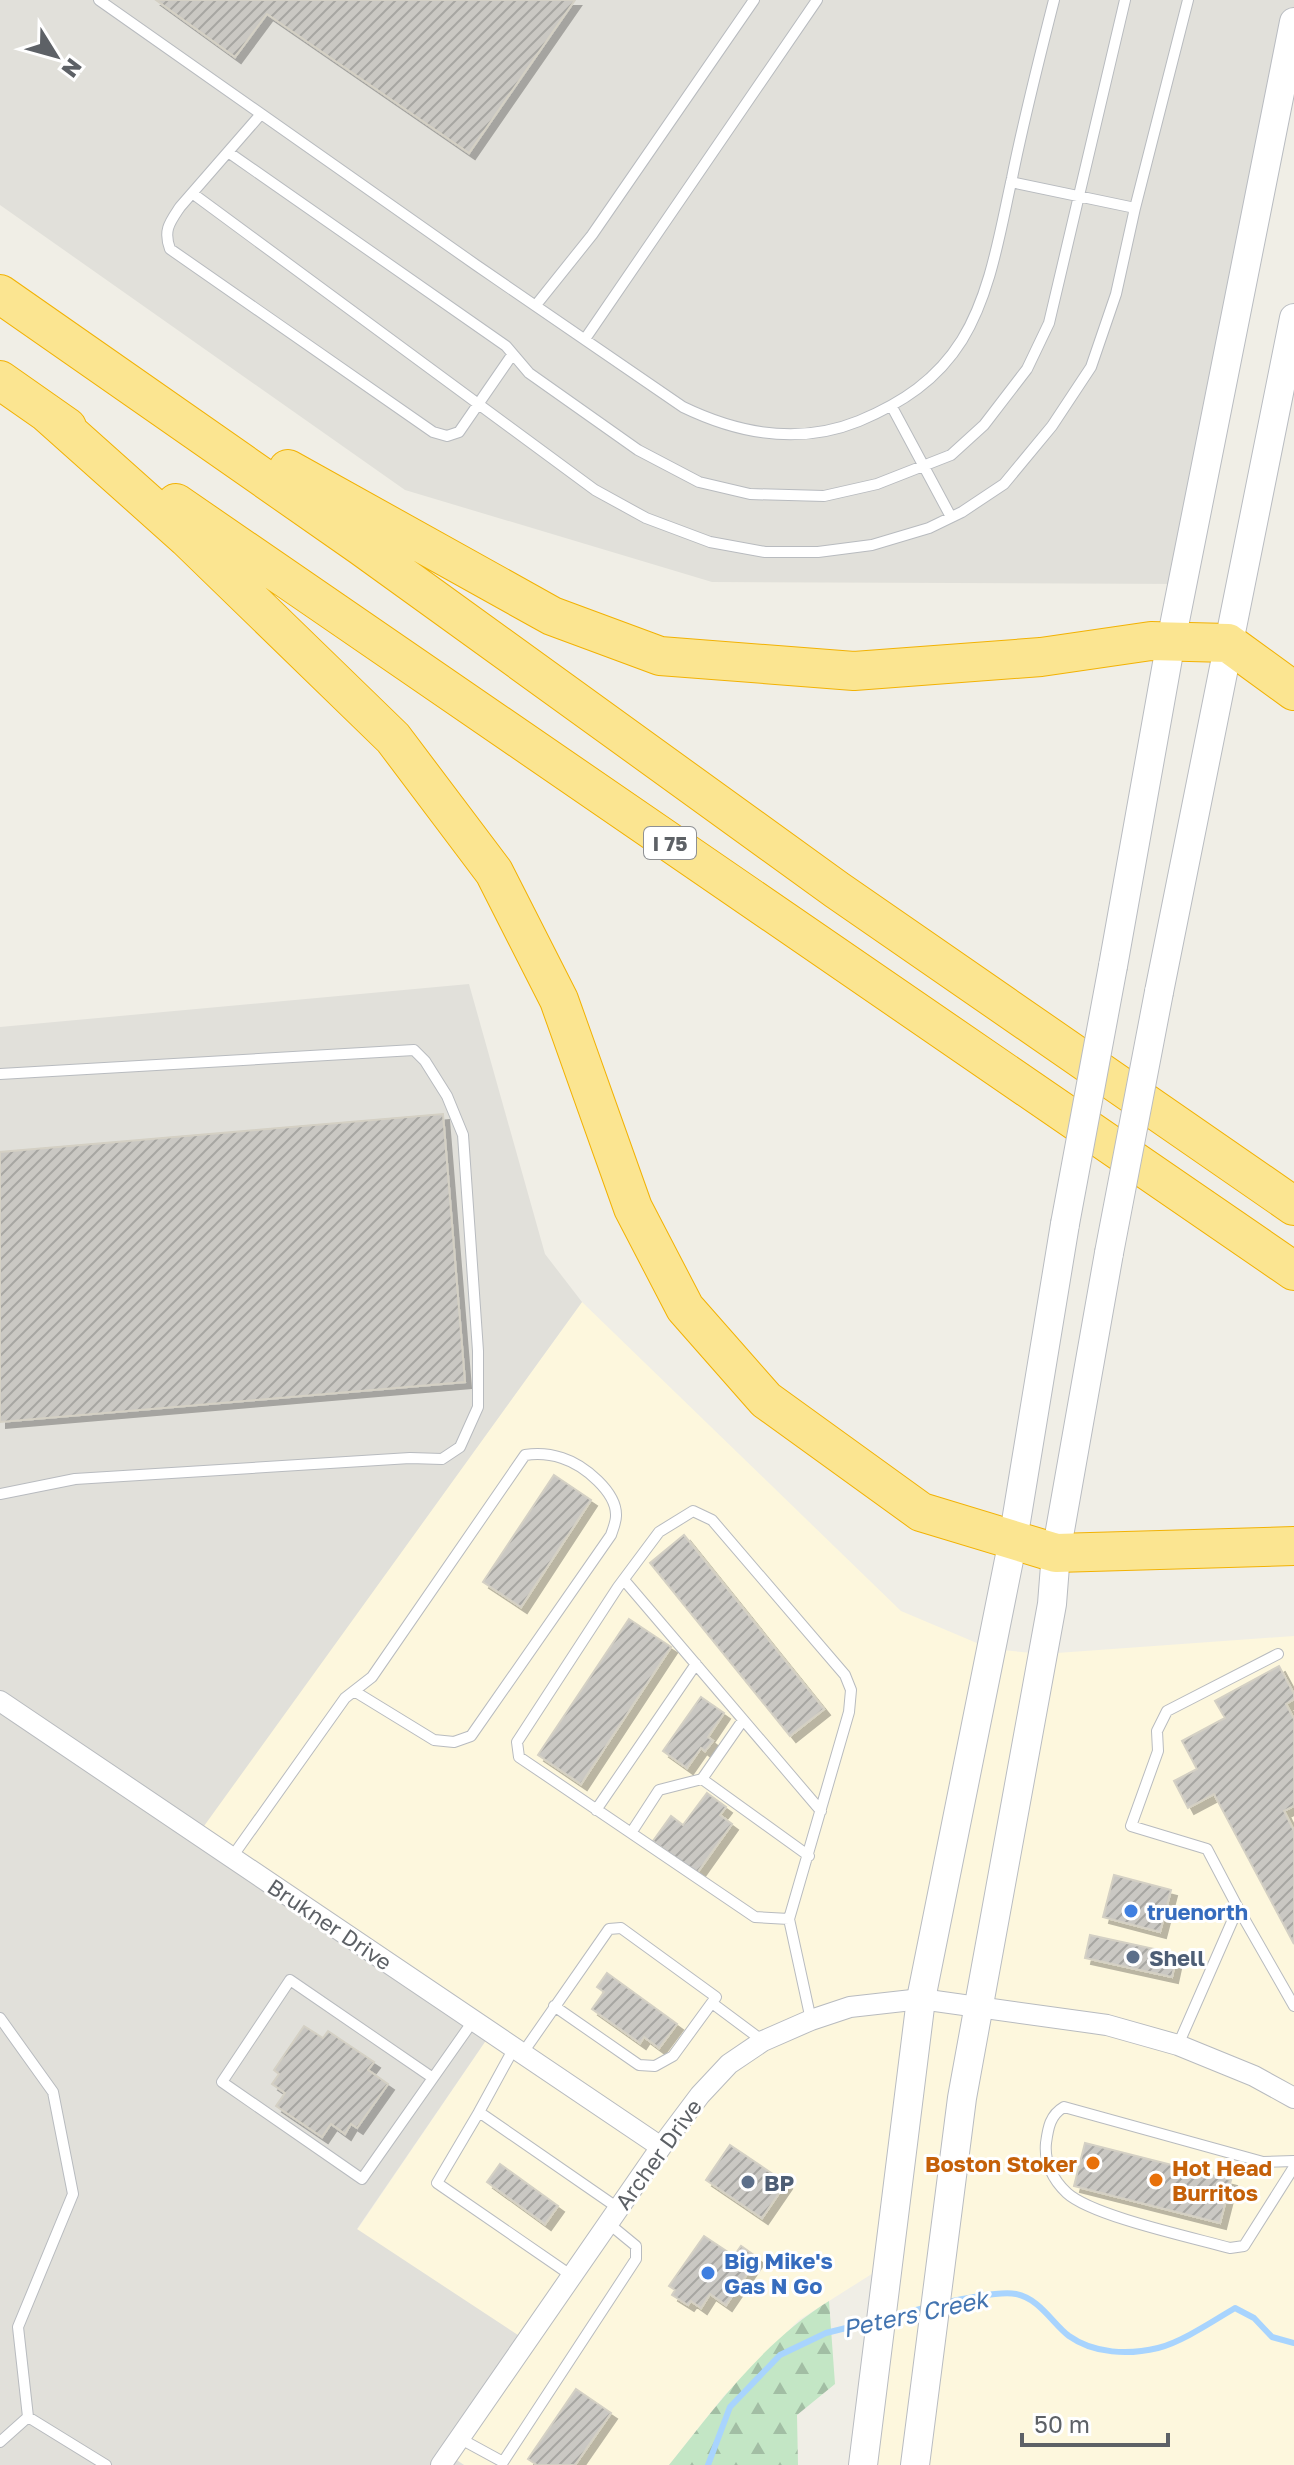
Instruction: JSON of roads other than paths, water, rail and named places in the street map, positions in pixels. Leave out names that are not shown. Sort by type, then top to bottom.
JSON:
[{"type":"highway","name":"I 75","points":[[0,294],[374,555],[837,890],[1294,1206]]},
{"type":"highway","points":[[87,355],[552,616],[660,656],[854,671],[1041,657],[1151,641],[1228,643],[1294,691]]},
{"type":"highway","name":"I 75","points":[[0,380],[1294,1271]]},
{"type":"highway","points":[[47,413],[187,538],[393,738],[494,872],[559,1000],[633,1208],[685,1308],[766,1400],[921,1512],[1056,1553],[1294,1546]]},
{"type":"main road","points":[[863,2465],[869,2395],[921,1999],[1013,1540],[1065,1224],[1171,641],[1294,22]]},
{"type":"main road","points":[[915,2465],[962,2098],[1052,1604],[1056,1553],[1159,992],[1294,318]]},
{"type":"street","name":"Brukner Drive","points":[[0,1701],[661,2147]]},
{"type":"street","name":"Archer Drive","points":[[441,2465],[700,2095],[729,2064],[763,2041],[811,2020],[850,2007],[921,1999],[1107,2025],[1178,2045],[1254,2076],[1294,2098]]},
{"type":"lane","points":[[99,0],[683,407],[714,422],[778,435],[838,429],[892,407],[928,381],[961,342],[973,319],[993,260],[1054,0]]},
{"type":"lane","points":[[536,305],[592,235],[754,0]]},
{"type":"lane","points":[[585,339],[817,0]]},
{"type":"lane","points":[[228,152],[506,346],[529,373],[638,450],[699,482],[750,494],[824,496],[877,484],[951,455],[984,425],[1027,369],[1049,323],[1125,0]]},
{"type":"lane","points":[[192,193],[595,490],[646,518],[710,542],[765,552],[818,552],[872,545],[929,528],[1004,484],[1052,426],[1091,367],[1116,294],[1188,0]]},
{"type":"lane","points":[[261,114],[171,221],[165,236],[170,249],[433,432],[447,436],[459,432],[512,355]]},
{"type":"lane","points":[[1011,182],[1135,208]]},
{"type":"lane","points":[[892,407],[951,517]]},
{"type":"lane","points":[[0,1074],[414,1050],[425,1061],[447,1096],[463,1135],[478,1351],[478,1407],[460,1447],[442,1459],[410,1458],[75,1479],[0,1494]]},
{"type":"lane","points":[[232,1857],[345,1698],[354,1691],[372,1677],[525,1455],[540,1453],[565,1459],[595,1478],[610,1498],[616,1515],[611,1535],[471,1736],[454,1742],[434,1740],[354,1691]]},
{"type":"lane","points":[[789,1919],[755,1917],[519,1757],[517,1742],[624,1580],[659,1532],[693,1511],[712,1520],[845,1675],[851,1690],[849,1712],[789,1919],[811,2020]]},
{"type":"lane","points":[[624,1580],[821,1811]]},
{"type":"lane","points":[[1278,1654],[1167,1711],[1157,1731],[1158,1751],[1131,1826],[1207,1849],[1294,2006]]},
{"type":"lane","points":[[596,1810],[696,1664]]},
{"type":"lane","points":[[631,1833],[659,1790],[702,1779],[743,1720]]},
{"type":"lane","points":[[702,1779],[809,1856]]},
{"type":"lane","points":[[1178,2045],[1238,1908]]},
{"type":"lane","points":[[554,2006],[639,2065],[655,2066],[673,2056],[716,1997],[621,1928],[609,1929],[518,2051],[437,2183],[572,2276]]},
{"type":"lane","points":[[433,2078],[290,1980],[222,2082],[362,2179],[433,2078],[473,2021]]},
{"type":"lane","points":[[712,2003],[763,2041]]},
{"type":"lane","points":[[0,2018],[53,2092],[73,2194],[18,2327],[28,2417]]},
{"type":"lane","points":[[1064,2107],[1263,2162],[1294,2164],[1254,2233],[1244,2246],[1230,2248],[1142,2224],[1086,2204],[1068,2194],[1048,2165],[1045,2153],[1051,2119],[1055,2112],[1064,2107]]},
{"type":"lane","points":[[459,2438],[503,2462],[636,2259],[636,2246],[613,2216],[479,2112]]},
{"type":"lane","points":[[0,2442],[28,2417]]},
{"type":"lane","points":[[28,2417],[106,2465]]},
{"type":"waterway","name":"Peters Creek","points":[[943,2303],[990,2294],[1016,2294],[1032,2301],[1069,2336],[1100,2350],[1135,2352],[1158,2348],[1197,2331],[1235,2308],[1254,2318],[1272,2337],[1294,2343]]},
{"type":"waterway","name":"Peters Creek","points":[[889,2317],[928,2307]]},
{"type":"waterway","name":"Peters Creek","points":[[708,2465],[730,2407],[780,2355],[826,2333],[874,2321]]},
{"type":"place","name":"truenorth","points":[[1131,1911]]},
{"type":"place","name":"Shell","points":[[1133,1957]]},
{"type":"place","name":"Boston Stoker","points":[[1093,2163]]},
{"type":"place","name":"Hot Head Burritos","points":[[1156,2180]]},
{"type":"place","name":"BP","points":[[748,2182]]},
{"type":"place","name":"Big Mike's Gas N Go","points":[[708,2273]]}]
